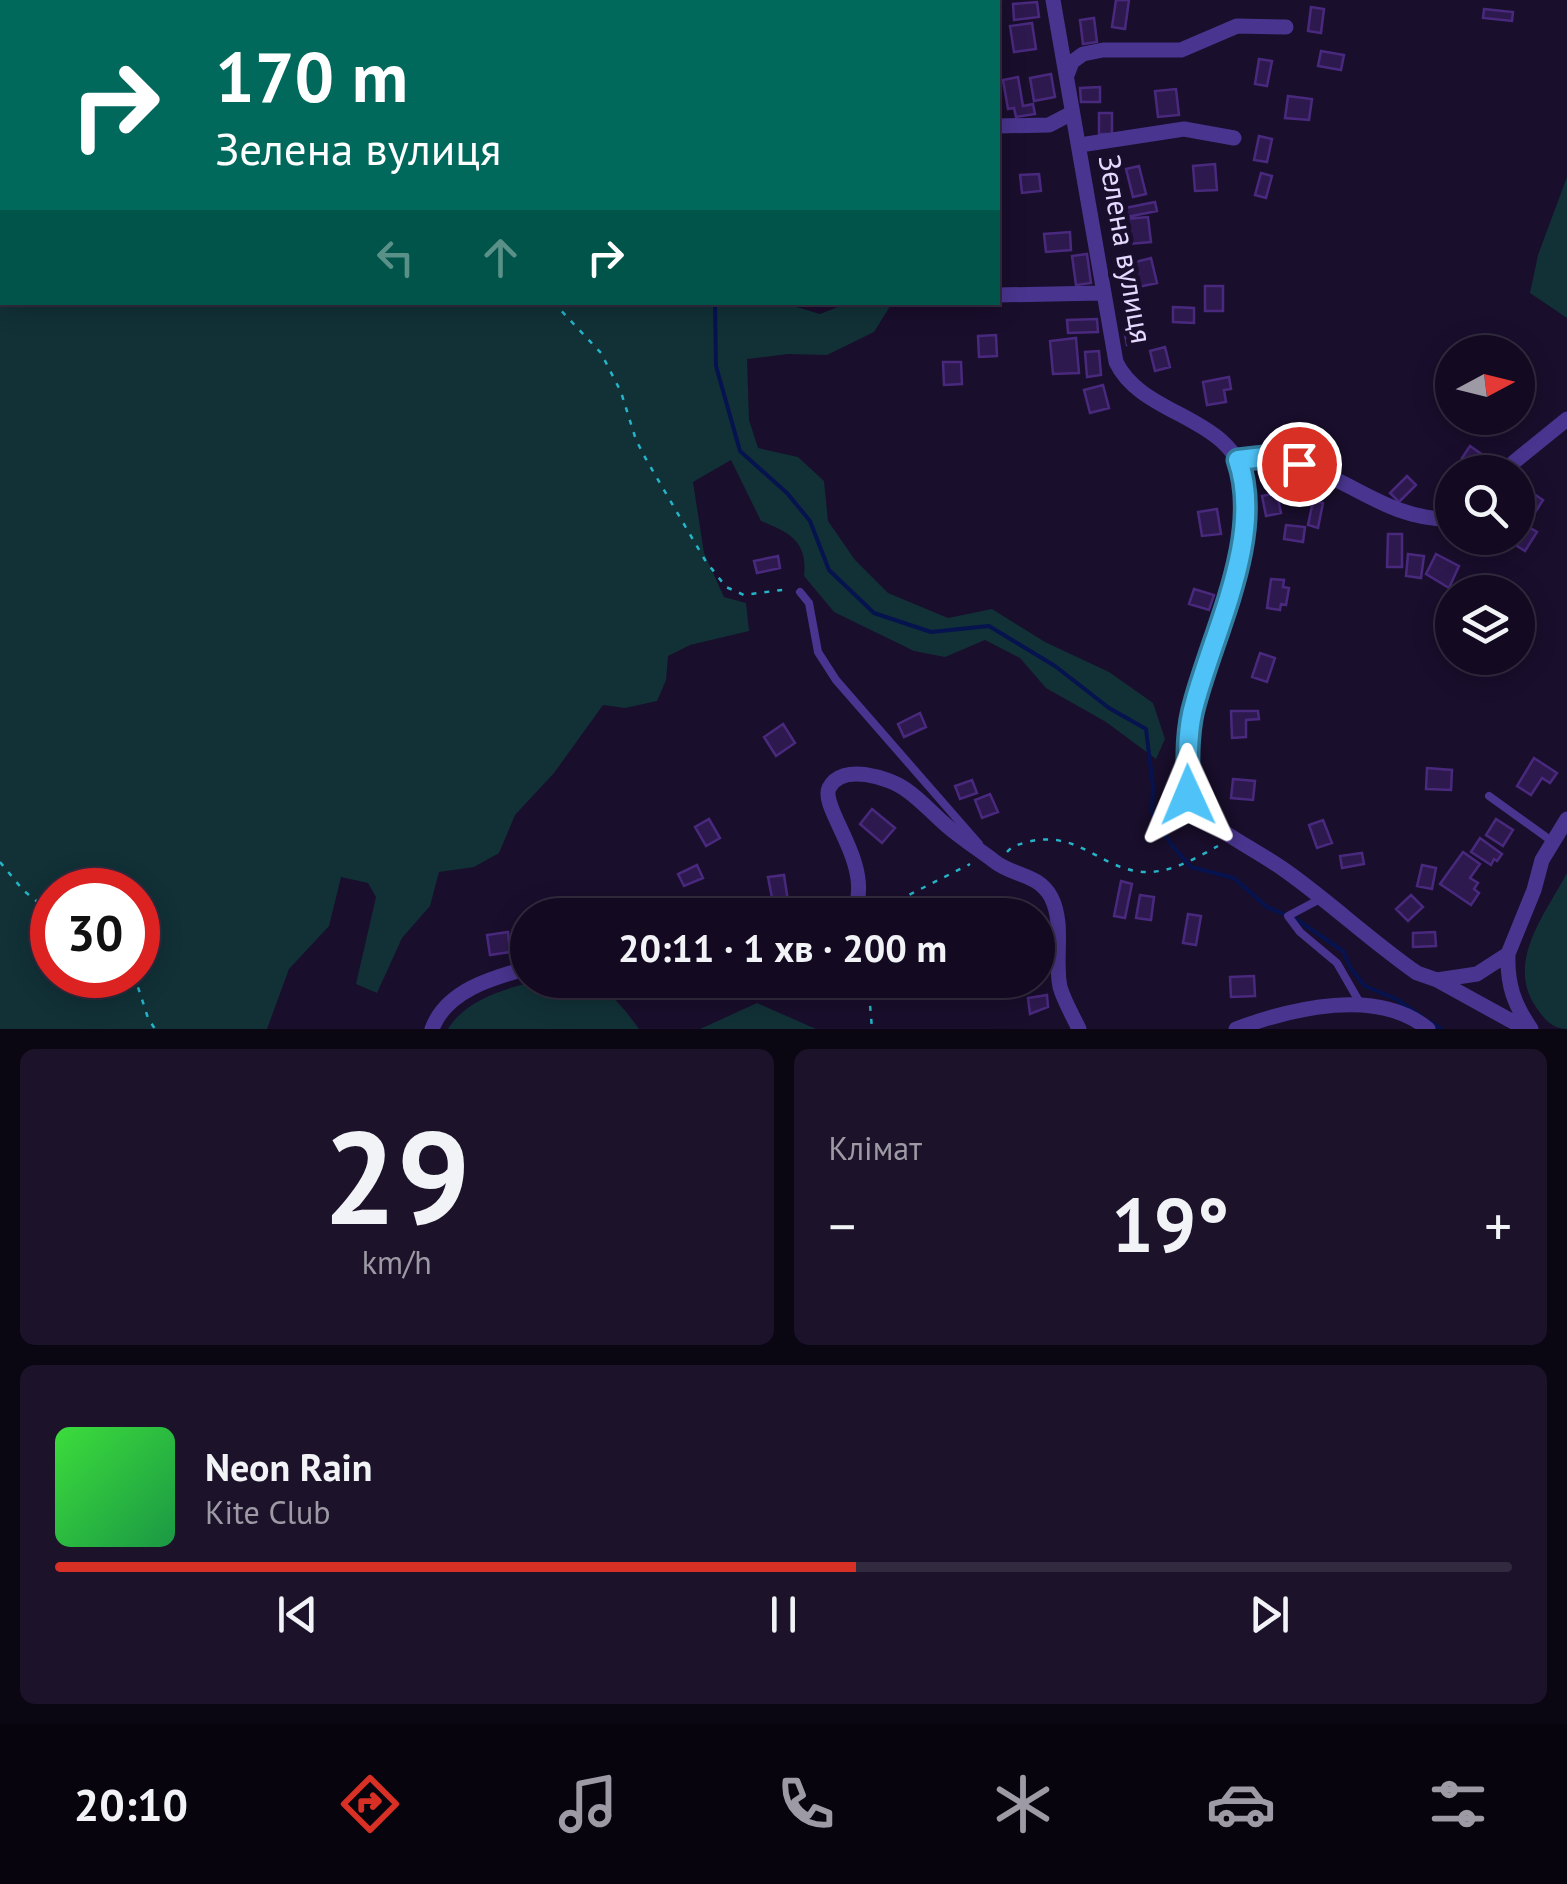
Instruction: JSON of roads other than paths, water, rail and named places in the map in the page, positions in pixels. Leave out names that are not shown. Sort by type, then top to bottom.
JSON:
[{"type":"street","name":"Зелена вулиця","points":[[1053,0],[1116,362],[1136,389],[1194,421],[1238,460]]},
{"type":"street","points":[[1066,75],[1072,62],[1084,54],[1103,50],[1181,50],[1237,26],[1286,27]]},
{"type":"street","points":[[1000,126],[1050,125],[1072,113]]},
{"type":"street","points":[[1080,145],[1184,129],[1234,138]]},
{"type":"street","points":[[1000,295],[1102,293]]},
{"type":"street","points":[[1523,455],[1567,420]]},
{"type":"street","points":[[1435,516],[1391,508],[1299,464],[1273,456],[1238,460],[1247,504],[1243,537],[1194,704],[1187,743],[1188,795],[1200,815],[1322,898],[1383,950],[1417,973],[1529,1029]]},
{"type":"street","points":[[857,898],[859,875],[852,850],[828,802],[828,790],[835,780],[871,775],[904,788],[969,843],[1039,882],[1051,897],[1057,917],[1060,988],[1079,1029]]},
{"type":"street","points":[[1529,1029],[1508,980],[1508,954],[1542,860],[1567,819]]},
{"type":"street","points":[[1437,980],[1477,974],[1508,954]]},
{"type":"street","points":[[432,1029],[436,1017],[466,988],[510,974]]},
{"type":"street","points":[[1236,1029],[1281,1014],[1360,1004],[1411,1015],[1428,1029]]},
{"type":"lane","points":[[800,592],[809,603],[818,652],[836,680],[992,859]]},
{"type":"lane","points":[[1489,796],[1553,842]]},
{"type":"lane","points":[[1322,898],[1288,916],[1300,932],[1337,962],[1360,1004]]},
{"type":"waterway","points":[[715,305],[716,366],[740,451],[787,493],[810,521],[829,570],[874,613],[931,632],[989,626],[1146,729],[1152,812],[1171,844],[1191,867],[1234,878],[1267,907],[1296,919],[1343,951],[1365,986],[1396,999],[1421,1016]]},
{"type":"waterway","points":[[1429,1021],[1441,1029]]}]
